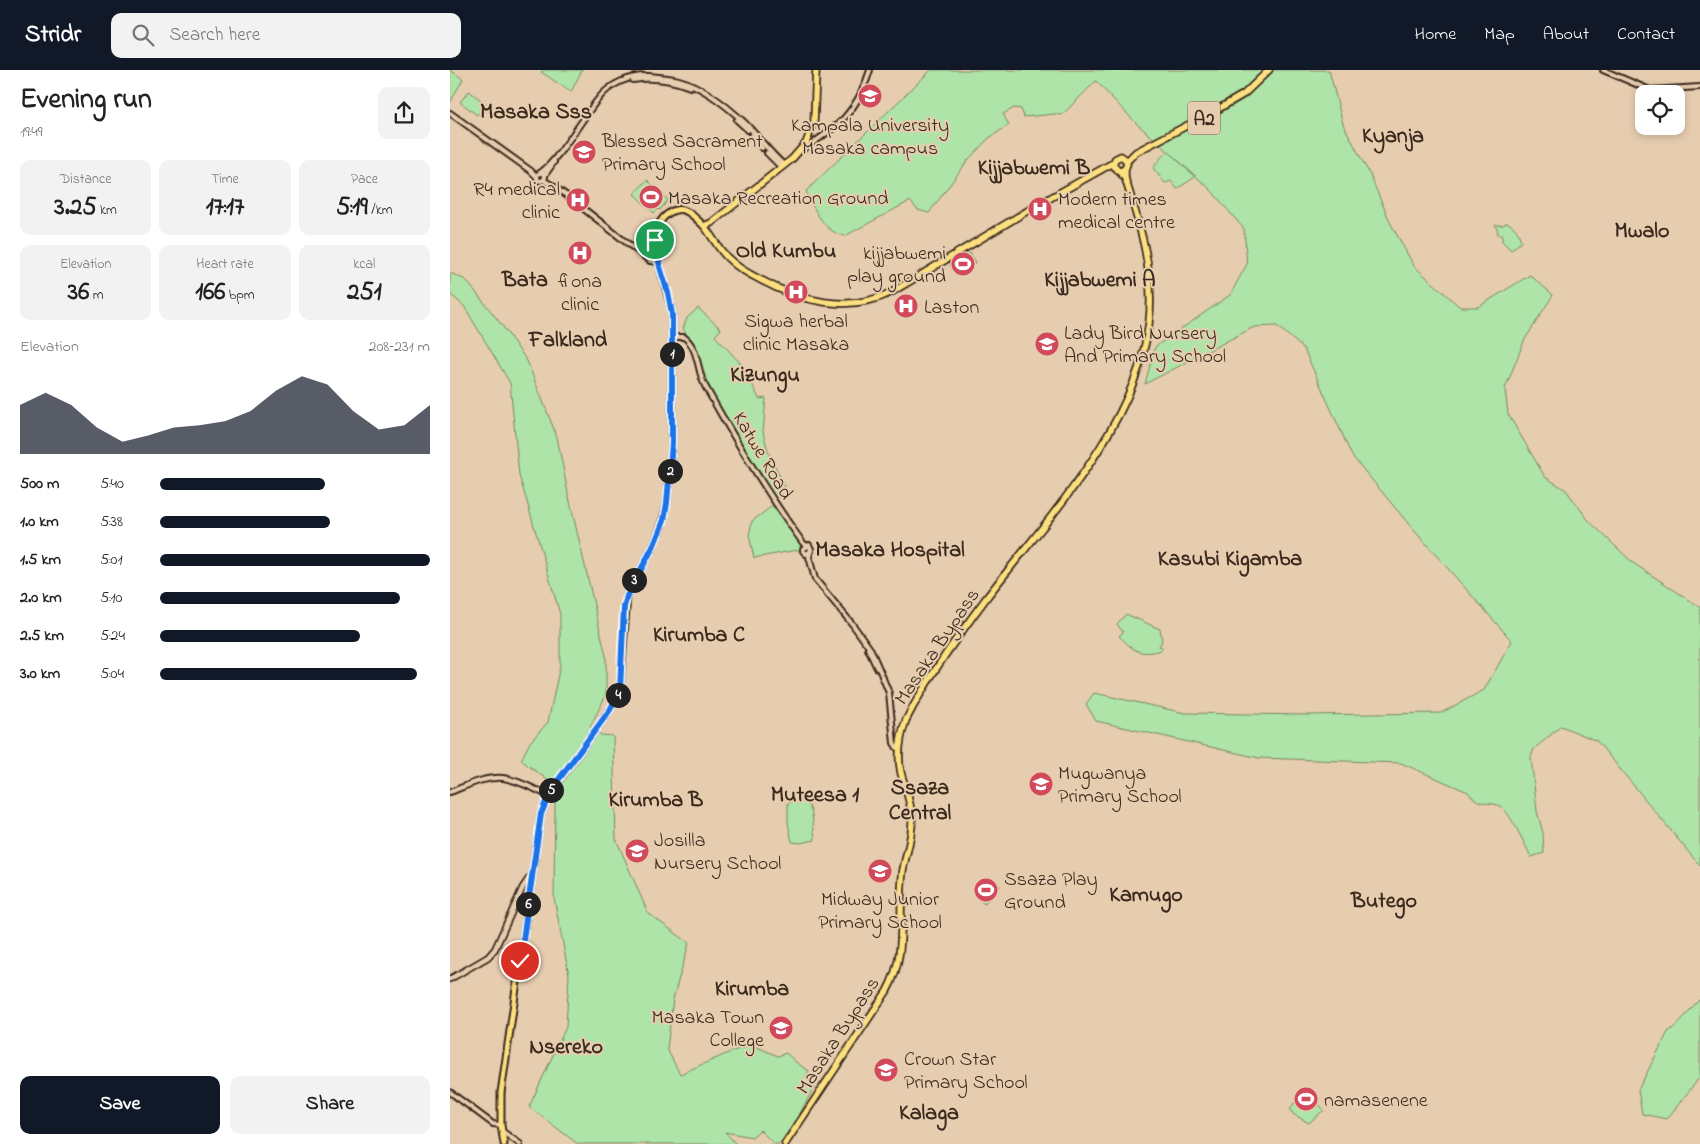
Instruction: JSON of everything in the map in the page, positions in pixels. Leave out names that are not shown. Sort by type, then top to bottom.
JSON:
[{"type":"highway","points":[[706,228],[800,152],[806,143],[813,125],[816,70]]},
{"type":"highway","name":"A2","points":[[706,228],[723,253],[734,265],[792,295],[814,301],[856,304],[880,298],[1034,206],[1103,169],[1118,167],[1131,155],[1216,111],[1237,98],[1269,70]]},
{"type":"highway","name":"A2","points":[[1118,167],[1117,157],[1125,159]]},
{"type":"highway","name":"Masaka Bypass","points":[[786,1144],[887,990],[898,966],[902,937],[903,872],[912,828],[911,806],[901,771],[899,748],[906,720],[924,689],[976,612],[1078,481],[1115,421],[1136,375],[1144,349],[1149,322],[1149,271],[1144,240],[1125,178],[1118,167]]},
{"type":"main road","name":"A2","points":[[504,1144],[500,1103],[541,814],[548,795],[610,710],[620,690],[624,607],[627,596],[654,545],[664,520],[667,503],[672,443],[671,307],[655,237],[660,223],[669,213],[681,210],[688,212],[706,228]]},
{"type":"main road","points":[[450,979],[488,957],[495,949],[523,887],[532,873]]},
{"type":"main road","points":[[502,1132],[520,1144]]},
{"type":"street","points":[[800,152],[846,118],[860,97],[870,70]]},
{"type":"street","points":[[1603,70],[1650,90],[1700,87]]},
{"type":"street","points":[[541,176],[602,97],[624,82],[643,78],[669,80],[712,98],[743,125],[783,166]]},
{"type":"street","points":[[450,113],[531,171],[541,176],[627,241],[650,261],[659,260]]},
{"type":"street","name":"Katwe Road","points":[[672,337],[684,338],[692,345],[705,386],[747,460],[804,546]]},
{"type":"street","points":[[808,556],[811,551],[809,545],[804,546],[803,552],[808,556],[819,585],[853,625],[876,659],[889,693],[894,743],[899,748]]},
{"type":"street","points":[[450,792],[482,781],[498,778],[514,781],[548,795]]},
{"type":"street","points":[[450,1092],[493,1124],[501,1125]]},
{"type":"green space","points":[[450,70],[463,79],[450,103]]},
{"type":"green space","points":[[543,70],[582,70],[571,92],[541,72]]},
{"type":"green space","points":[[931,70],[1329,70],[1343,124],[1370,175],[1391,224],[1414,266],[1460,307],[1478,307],[1530,275],[1553,295],[1524,341],[1505,389],[1508,414],[1545,477],[1566,490],[1589,521],[1633,563],[1700,607],[1700,866],[1597,741],[1561,726],[1534,749],[1531,757],[1537,811],[1543,833],[1544,853],[1531,857],[1514,823],[1503,808],[1498,805],[1481,802],[1468,792],[1401,763],[1259,758],[1096,721],[1086,704],[1094,693],[1185,713],[1307,715],[1441,713],[1484,690],[1512,641],[1412,528],[1352,456],[1304,349],[1277,326],[1254,327],[1145,384],[1155,347],[1230,295],[1247,264],[1244,229],[1210,189],[1136,123],[1096,81],[1062,115],[1024,117],[1021,109],[1014,108],[1003,114],[1009,125],[989,138],[968,160],[929,213],[918,210],[910,201],[845,236],[837,234],[825,225],[816,213],[806,191]]},
{"type":"green space","points":[[469,91],[486,104],[477,115],[460,102]]},
{"type":"green space","points":[[1169,152],[1195,177],[1177,189],[1171,181],[1165,183],[1153,168],[1163,155]]},
{"type":"green space","name":"Masaka Recreation Ground","points":[[647,180],[668,200],[660,210],[658,209],[654,213],[634,194]]},
{"type":"green space","points":[[1508,223],[1515,229],[1521,242],[1511,250],[1502,241],[1502,236],[1497,233],[1495,225],[1504,225]]},
{"type":"green space","name":"kijjabwemi play ground","points":[[970,253],[976,262],[956,275],[950,265]]},
{"type":"green space","points":[[450,273],[466,280],[527,361],[557,437],[606,656],[606,695],[590,727],[601,735],[613,736],[616,839],[648,913],[689,943],[673,999],[667,1049],[680,1074],[733,1051],[752,1045],[778,1056],[786,1053],[809,1071],[806,1077],[816,1083],[796,1121],[779,1144],[774,1144],[760,1130],[752,1137],[725,1132],[736,1144],[578,1144],[529,1107],[566,1027],[569,975],[554,898],[555,800],[558,788],[521,760],[530,742],[548,722],[560,665],[560,614],[519,475],[510,383],[464,306],[450,294]]},
{"type":"green space","points":[[698,308],[721,329],[715,336],[745,368],[759,399],[766,398],[763,432],[768,451],[785,487],[775,500],[758,476],[717,404],[700,371],[693,344],[683,329],[687,318]]},
{"type":"green space","points":[[775,504],[801,541],[803,549],[754,558],[749,535],[752,521]]},
{"type":"green space","points":[[1126,614],[1160,629],[1162,641],[1159,646],[1163,648],[1146,653],[1137,651],[1119,636],[1123,632],[1117,624]]},
{"type":"green space","points":[[798,800],[808,803],[812,814],[815,840],[800,843],[792,842],[788,823],[788,803]]},
{"type":"green space","name":"Ssaza Play Ground","points":[[989,877],[1000,886],[984,904],[973,894]]},
{"type":"green space","points":[[1700,999],[1700,1077],[1667,1119],[1642,1114],[1638,1090],[1668,1032]]},
{"type":"green space","name":"namasenene","points":[[1305,1089],[1324,1110],[1309,1123],[1293,1114],[1290,1109]]},
{"type":"place","name":"Kampala University Masaka campus","points":[[870,96]]},
{"type":"place","name":"Blessed Sacrament Primary School","points":[[584,152]]},
{"type":"place","name":"Masaka Recreation Ground","points":[[651,197]]},
{"type":"place","name":"R4 medical clinic","points":[[578,200]]},
{"type":"place","name":"Modern times medical centre","points":[[1040,209]]},
{"type":"place","name":"fiona clinic","points":[[580,253]]},
{"type":"place","name":"kijjabwemi play ground","points":[[963,264]]},
{"type":"place","name":"Sigwa herbal clinic Masaka","points":[[796,292]]},
{"type":"place","name":"Laston","points":[[906,306]]},
{"type":"place","name":"Lady Bird Nursery And Primary School","points":[[1047,344]]},
{"type":"place","name":"Mugwanya Primary School","points":[[1041,784]]},
{"type":"place","name":"Josilla Nursery School","points":[[637,851]]},
{"type":"place","name":"Midway Junior Primary School","points":[[880,871]]},
{"type":"place","name":"Ssaza Play Ground","points":[[986,890]]},
{"type":"place","name":"Masaka Town College","points":[[781,1028]]},
{"type":"place","name":"Crown Star Primary School","points":[[886,1070]]},
{"type":"place","name":"namasenene","points":[[1306,1099]]},
{"type":"district","name":"Masaka Sss","points":[[536,110]]},
{"type":"district","name":"Kyanja","points":[[1393,134]]},
{"type":"district","name":"Kijjabwemi B","points":[[1034,166]]},
{"type":"district","name":"Mwalo","points":[[1642,229]]},
{"type":"district","name":"Old Kumbu","points":[[786,249]]},
{"type":"district","name":"Bata","points":[[525,278]]},
{"type":"district","name":"Kijjabwemi A","points":[[1100,278]]},
{"type":"district","name":"Falkland","points":[[568,338]]},
{"type":"district","name":"Kizungu","points":[[765,373]]},
{"type":"district","name":"Masaka Hospital","points":[[890,548]]},
{"type":"district","name":"Kasubi Kigamba","points":[[1230,557]]},
{"type":"district","name":"Kirumba C","points":[[699,633]]},
{"type":"district","name":"Muteesa 1","points":[[815,793]]},
{"type":"district","name":"Kirumba B","points":[[656,798]]},
{"type":"district","name":"Ssaza Central","points":[[920,798]]},
{"type":"district","name":"Kamugo","points":[[1146,893]]},
{"type":"district","name":"Butego","points":[[1384,899]]},
{"type":"district","name":"Kirumba","points":[[752,987]]},
{"type":"district","name":"Nsereko","points":[[566,1045]]},
{"type":"district","name":"Kalaga","points":[[929,1111]]},
{"type":"route","points":[[520,961],[544,804],[551,790],[614,705],[618,696],[622,669],[624,607],[630,587],[654,545],[664,520],[672,443],[672,314],[655,240]]}]
